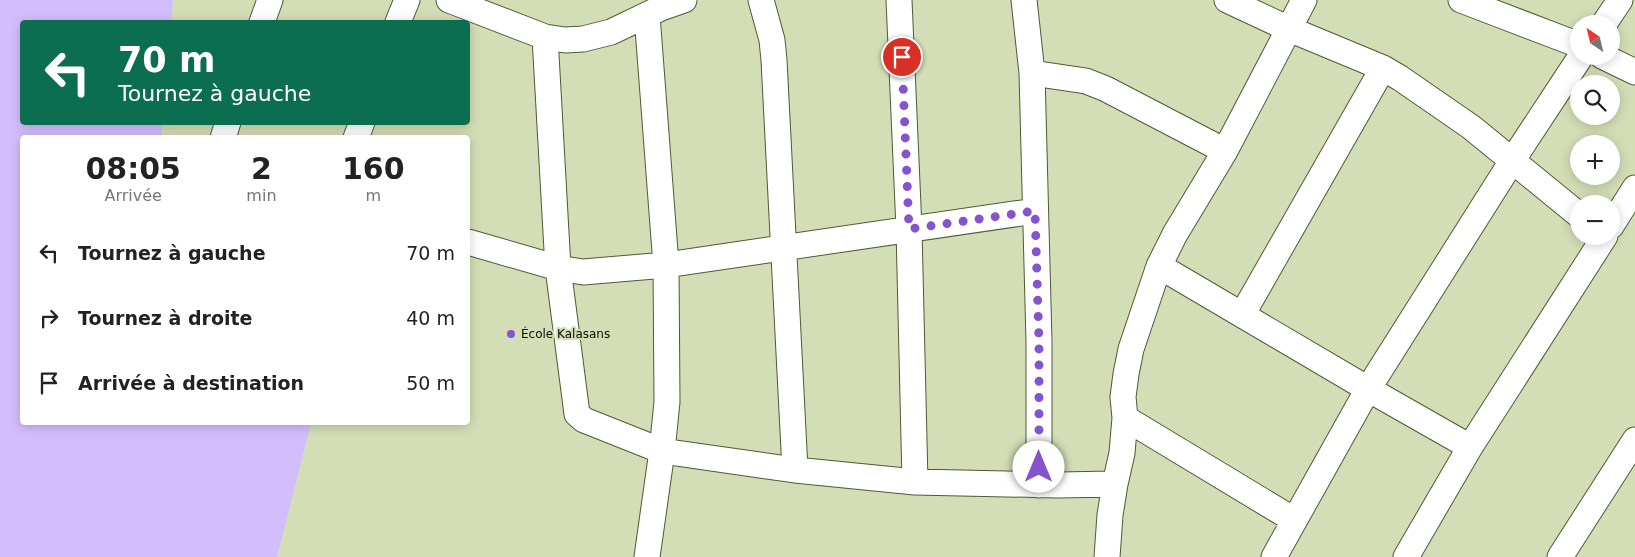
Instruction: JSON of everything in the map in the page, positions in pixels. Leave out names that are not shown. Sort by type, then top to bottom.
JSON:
[{"type":"street","points":[[263,20],[270,0]]},
{"type":"street","points":[[399,20],[407,0]]},
{"type":"street","points":[[449,0],[546,37],[565,40],[583,40],[611,32],[661,8],[684,0]]},
{"type":"street","points":[[761,0],[772,40],[794,470]]},
{"type":"street","points":[[899,0],[909,229],[915,482]]},
{"type":"street","points":[[1024,0],[1032,73],[1039,342],[1039,485]]},
{"type":"street","points":[[1227,0],[1289,29],[1383,68],[1471,127],[1570,208]]},
{"type":"street","points":[[1107,557],[1110,515],[1122,453],[1125,418],[1123,397],[1126,374],[1131,349],[1160,266],[1175,234],[1224,151],[1304,0]]},
{"type":"street","points":[[1461,0],[1570,42]]},
{"type":"street","points":[[1610,15],[1620,0]]},
{"type":"street","points":[[647,15],[666,265],[667,402],[647,557]]},
{"type":"street","points":[[546,37],[558,268],[577,414],[584,420],[662,451],[794,470],[915,482],[1039,485],[1115,484]]},
{"type":"street","points":[[1274,557],[1368,389],[1575,65]]},
{"type":"street","points":[[1620,65],[1635,72]]},
{"type":"street","points":[[1242,314],[1383,68]]},
{"type":"street","points":[[1032,73],[1078,80],[1106,90],[1224,151]]},
{"type":"street","points":[[1620,212],[1635,188]]},
{"type":"street","points":[[470,243],[558,268],[583,272],[666,265],[1035,211]]},
{"type":"street","points":[[1406,557],[1470,447],[1599,245]]},
{"type":"street","points":[[1160,266],[1470,447]]},
{"type":"street","points":[[1125,418],[1294,520]]},
{"type":"street","points":[[1560,557],[1635,440]]},
{"type":"shaded area","points":[[0,0],[173,0],[171,20],[20,20],[20,125],[162,125],[161,135],[20,135],[20,425],[310,425],[277,557],[0,557]]},
{"type":"place","name":"École Kalasans","points":[[511,334]]},
{"type":"route","points":[[902,57],[909,229],[1035,211],[1039,342],[1039,467]]}]
